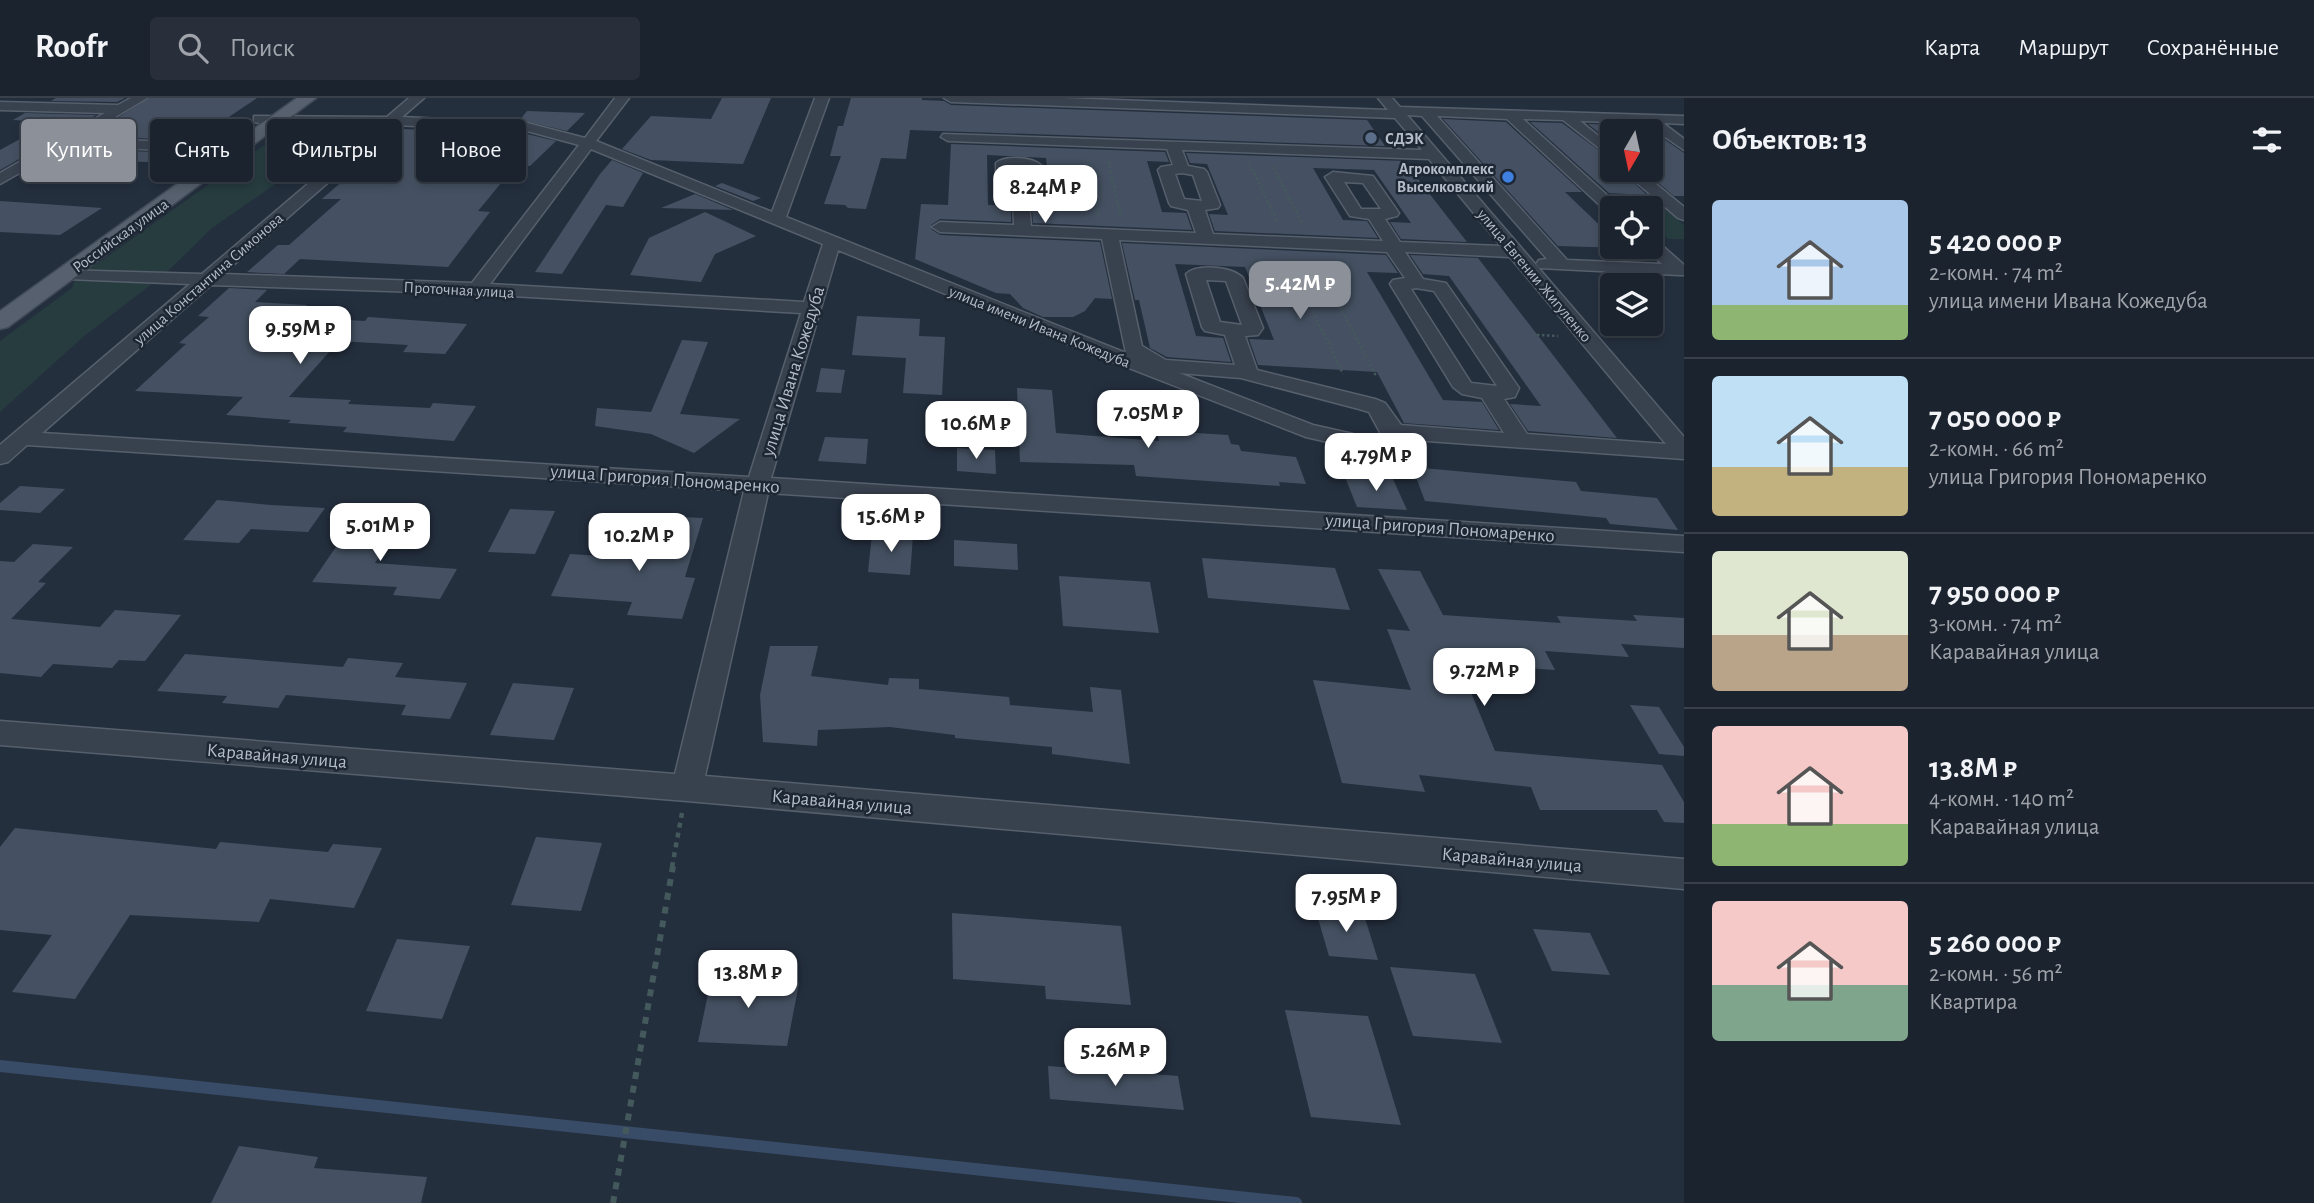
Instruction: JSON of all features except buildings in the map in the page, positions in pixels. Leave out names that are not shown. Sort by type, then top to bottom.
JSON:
[{"type":"main road","name":"Российская улица","points":[[268,119],[288,98]]},
{"type":"main road","name":"Российская улица","points":[[269,119],[307,98]]},
{"type":"main road","name":"Российская улица","points":[[253,130],[267,120]]},
{"type":"main road","name":"Российская улица","points":[[0,303],[179,182]]},
{"type":"main road","name":"Российская улица","points":[[0,323],[185,182]]},
{"type":"street","points":[[104,119],[140,98]]},
{"type":"street","name":"улица Константина Симонова","points":[[391,119],[417,98]]},
{"type":"street","points":[[477,289],[622,98]]},
{"type":"street","points":[[777,219],[822,98]]},
{"type":"street","points":[[951,98],[1001,116],[1196,123],[1328,132],[1433,155]]},
{"type":"street","name":"улица Евгении Жигуленко","points":[[1385,98],[1684,451]]},
{"type":"street","points":[[1428,105],[1517,118],[1648,119]]},
{"type":"street","points":[[1428,105],[1562,265]]},
{"type":"street","points":[[947,137],[1263,148],[1428,105],[1684,106]]},
{"type":"street","points":[[0,106],[121,109]]},
{"type":"street","points":[[333,119],[344,110]]},
{"type":"street","points":[[1567,117],[1600,144]]},
{"type":"street","points":[[1517,118],[1600,197]]},
{"type":"street","points":[[1663,119],[1684,120]]},
{"type":"street","name":"улица имени Ивана Кожедуба","points":[[402,122],[527,127],[588,143],[1077,341],[1306,430],[1345,439]]},
{"type":"street","points":[[1663,130],[1684,146]]},
{"type":"street","points":[[1328,132],[1349,176]]},
{"type":"street","points":[[1017,139],[1018,163]]},
{"type":"street","points":[[1173,145],[1182,169]]},
{"type":"street","points":[[13,157],[21,157]]},
{"type":"street","points":[[1002,164],[1034,164],[1037,198],[1021,200],[1003,197],[1002,164]]},
{"type":"street","points":[[0,178],[21,167]]},
{"type":"street","points":[[1182,169],[1199,172],[1212,205],[1177,203],[1166,170],[1182,169]]},
{"type":"street","points":[[1334,177],[1367,178],[1391,214],[1374,215],[1356,213],[1334,177]]},
{"type":"street","name":"улица Константина Симонова","points":[[0,457],[319,182]]},
{"type":"street","points":[[1644,182],[1684,215]]},
{"type":"street","points":[[1021,200],[1023,231]]},
{"type":"street","points":[[1195,206],[1213,274]]},
{"type":"street","points":[[1374,215],[1416,283]]},
{"type":"street","points":[[940,227],[1394,247],[1520,258],[1562,265],[1681,270]]},
{"type":"street","points":[[1112,235],[1112,296],[1133,349],[1138,355],[1161,366],[1248,374],[1372,405],[1379,411],[1387,427],[1395,432],[1684,451]]},
{"type":"street","name":"улица Ивана Кожедуба","points":[[687,788],[758,484],[832,242]]},
{"type":"street","points":[[1663,255],[1681,270]]},
{"type":"street","name":"Проточная улица","points":[[67,274],[209,277],[477,289],[810,308]]},
{"type":"street","points":[[1213,274],[1233,277],[1253,330],[1233,330],[1215,329],[1211,326],[1195,276],[1213,274]]},
{"type":"street","points":[[1416,283],[1440,287],[1510,391],[1489,392],[1463,387],[1399,284],[1416,283]]},
{"type":"street","points":[[1233,330],[1248,374]]},
{"type":"street","points":[[1489,392],[1520,440]]},
{"type":"street","name":"улица Григория Пономаренко","points":[[22,438],[1684,544]]},
{"type":"street","name":"Каравайная улица","points":[[0,733],[687,788],[1684,874]]},
{"type":"path","points":[[1084,142],[1112,235]]},
{"type":"path","points":[[1104,142],[1112,235]]},
{"type":"path","points":[[1242,148],[1305,295],[1343,374]]},
{"type":"path","points":[[1263,148],[1376,376]]},
{"type":"path","points":[[1305,295],[1335,296]]},
{"type":"path","points":[[1309,302],[1339,304]]},
{"type":"path","points":[[612,1203],[687,788]]},
{"type":"green space","points":[[267,144],[267,182],[279,182],[212,228],[166,273],[83,337],[0,412],[0,341],[72,288],[78,274],[101,261],[212,182],[253,182],[253,153]]},
{"type":"green space","points":[[1608,194],[1649,196],[1610,196]]},
{"type":"green space","points":[[1663,208],[1684,225],[1684,239],[1668,239],[1663,235]]},
{"type":"waterway","points":[[0,1066],[1296,1203]]},
{"type":"place","name":"СДЭК","points":[[1371,138]]},
{"type":"place","name":"Агрокомплекс Выселковский","points":[[1508,177]]}]
